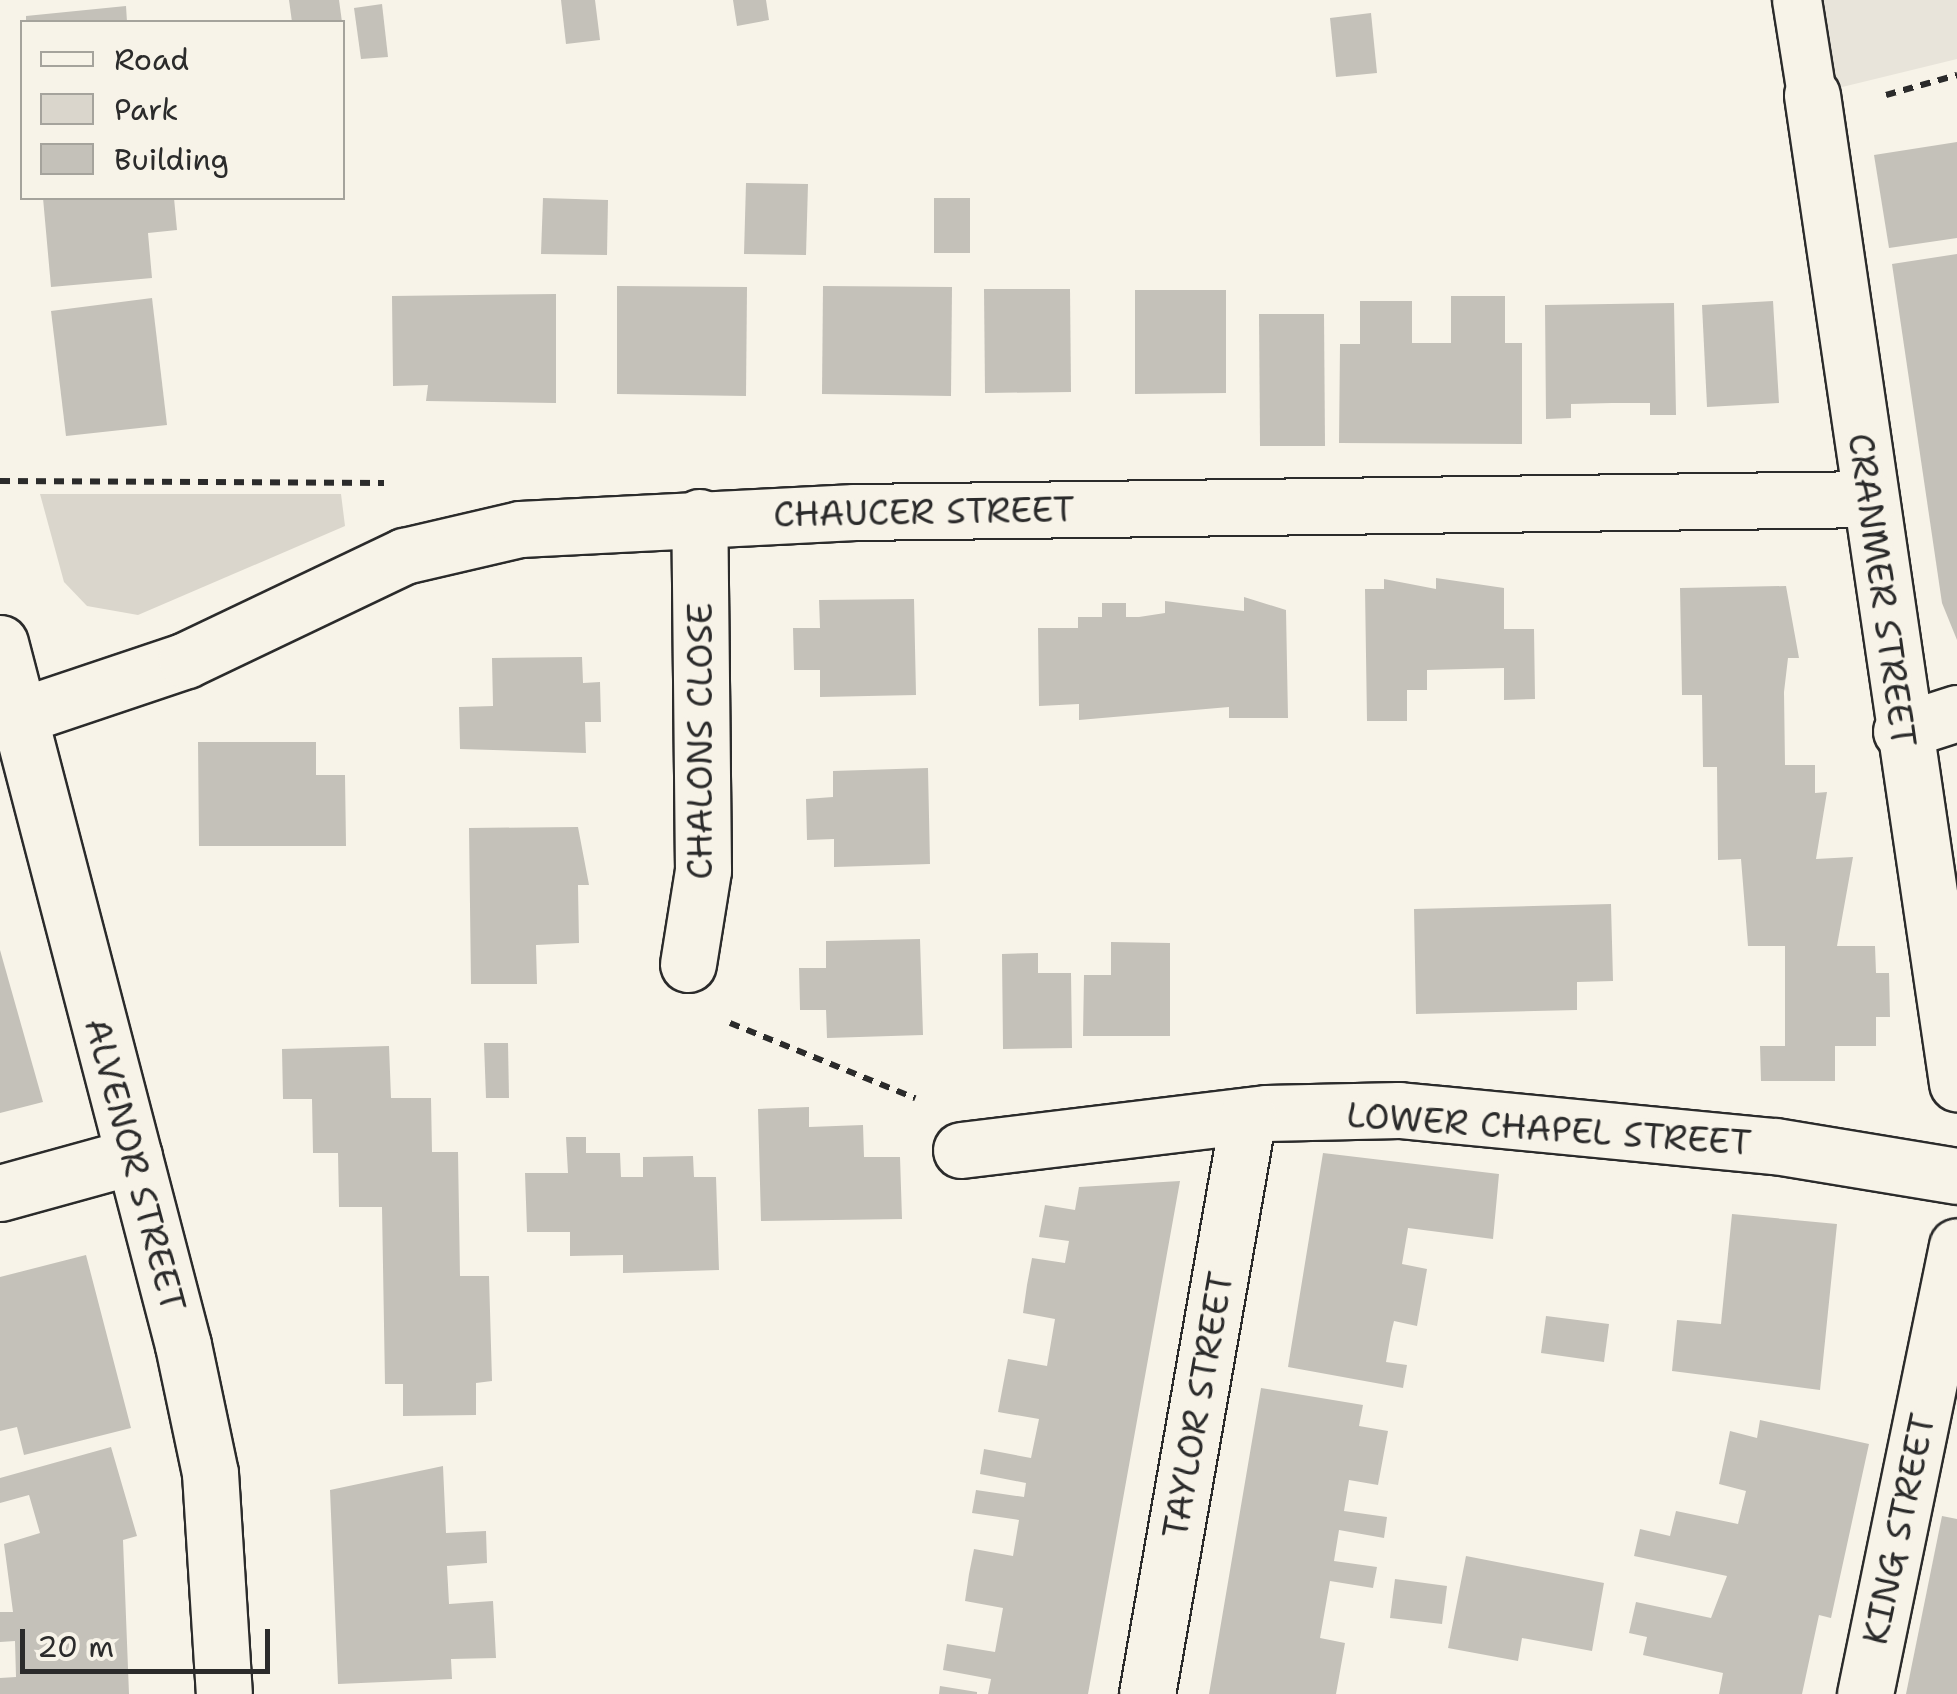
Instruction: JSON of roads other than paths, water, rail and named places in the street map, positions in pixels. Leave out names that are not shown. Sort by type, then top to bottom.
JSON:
[{"type":"street","name":"CRANMER STREET","points":[[1812,96],[1901,731],[1957,1083]]},
{"type":"street","name":"CHAUCER STREET","points":[[18,717],[186,660],[459,538],[699,516],[1868,498]]},
{"type":"street","name":"CHALONS CLOSE","points":[[688,964],[703,870],[699,516]]},
{"type":"street","name":"ALVENOR STREET","points":[[0,643],[134,1156],[210,1473],[224,1694]]},
{"type":"street","points":[[1901,731],[1957,713]]},
{"type":"street","name":"LOWER CHAPEL STREET","points":[[960,1150],[1248,1116],[1400,1110],[1776,1146],[1957,1176]]},
{"type":"street","name":"TAYLOR STREET","points":[[1147,1694],[1248,1116]]},
{"type":"street","points":[[0,1192],[134,1156]]},
{"type":"street","name":"KING STREET","points":[[1865,1694],[1957,1246]]},
{"type":"lane","points":[[1797,0],[1812,96]]}]
